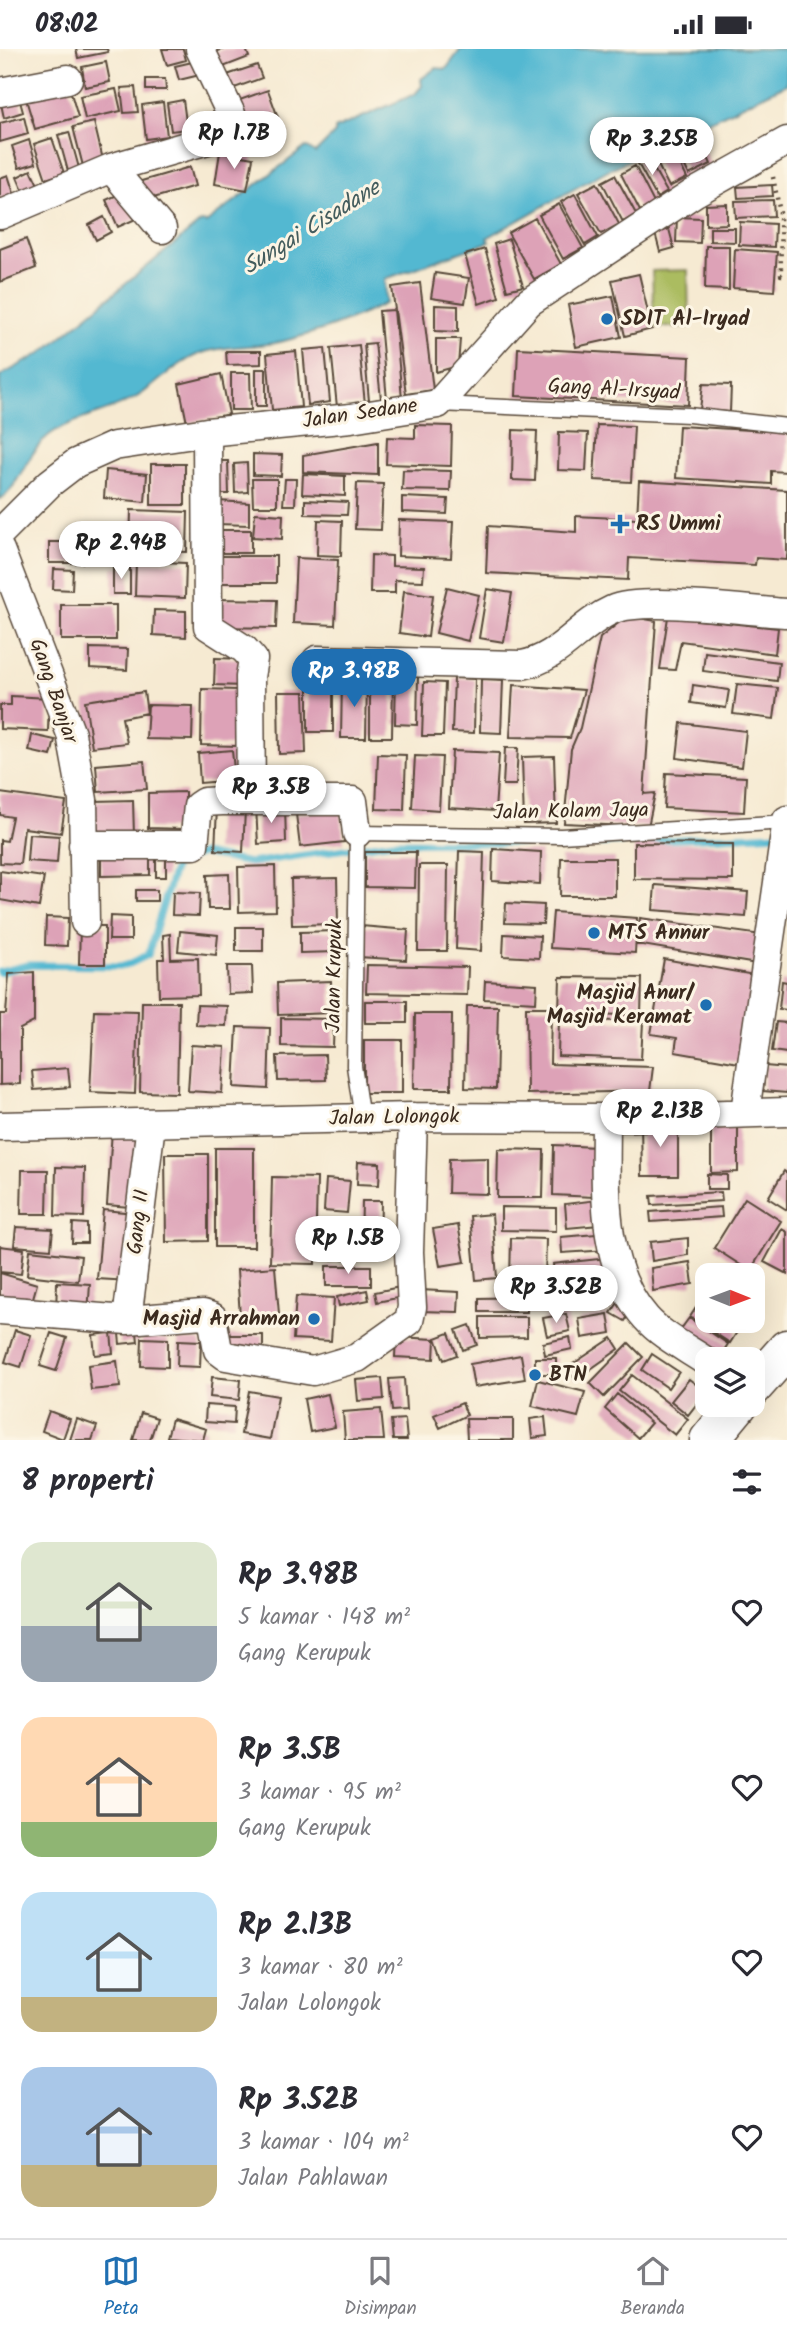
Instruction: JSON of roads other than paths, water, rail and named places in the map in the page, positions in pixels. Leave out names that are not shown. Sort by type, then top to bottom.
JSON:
[{"type":"main road","points":[[765,1374],[787,1349]]},
{"type":"main road","points":[[709,1440],[728,1417]]},
{"type":"street","points":[[0,215],[111,168],[221,136],[231,127],[231,114],[200,49]]},
{"type":"street","points":[[0,92],[68,79]]},
{"type":"street","name":"Jalan Sedane","points":[[0,533],[50,483],[95,453],[114,446],[207,432],[351,418],[438,404],[528,302],[694,193],[777,147]]},
{"type":"street","points":[[111,168],[162,229]]},
{"type":"street","points":[[207,432],[208,627],[244,649],[253,659],[250,677],[251,801]]},
{"type":"street","name":"Gang Banjar","points":[[0,550],[71,734],[83,800],[85,922]]},
{"type":"street","points":[[317,660],[522,665],[553,655],[605,614],[631,603],[787,613]]},
{"type":"street","points":[[83,845],[194,845],[200,804],[354,801],[357,846]]},
{"type":"street","points":[[745,1112],[786,828]]},
{"type":"street","name":"Jalan Lolongok","points":[[0,1126],[413,1117],[606,1118],[787,1112]]},
{"type":"street","points":[[0,1310],[127,1320],[203,1314],[212,1317],[218,1350],[226,1356],[271,1366],[313,1371],[357,1358],[409,1321],[412,1307],[409,1252],[413,1117]]},
{"type":"street","points":[[606,1118],[606,1199],[617,1270],[625,1289],[647,1320],[695,1354]]},
{"type":"street","name":"Gang II","points":[[127,1320],[151,1124]]},
{"type":"lane","name":"Gang Al-Irsyad","points":[[438,404],[689,415],[787,426]]},
{"type":"lane","name":"Jalan Kolam Jaya","points":[[357,846],[786,828]]},
{"type":"lane","name":"Jalan Krupuk","points":[[357,846],[354,1066],[362,1119]]},
{"type":"water","name":"Sungai Cisadane","points":[[461,49],[787,49],[787,84],[608,170],[487,238],[489,242],[385,279],[386,303],[373,309],[280,342],[209,351],[187,360],[135,398],[52,433],[36,449],[12,488],[0,499],[0,376],[43,352],[201,222],[206,223],[306,147],[315,153],[335,133],[335,129],[415,94],[422,86],[421,79],[436,68],[446,69]]},
{"type":"waterway","points":[[0,972],[28,965],[125,966],[148,955],[176,863],[202,854],[250,863],[393,842],[583,844],[778,834]]},
{"type":"place","name":"SDIT Al-Iryad","points":[[607,319]]},
{"type":"place","name":"RS Ummi","points":[[620,524]]},
{"type":"place","name":"MTS Annur","points":[[594,933]]},
{"type":"place","name":"Masjid Anur/ Masjid Keramat","points":[[706,1005]]},
{"type":"place","name":"Masjid Arrahman","points":[[314,1319]]},
{"type":"place","name":"BTN","points":[[535,1375]]}]
